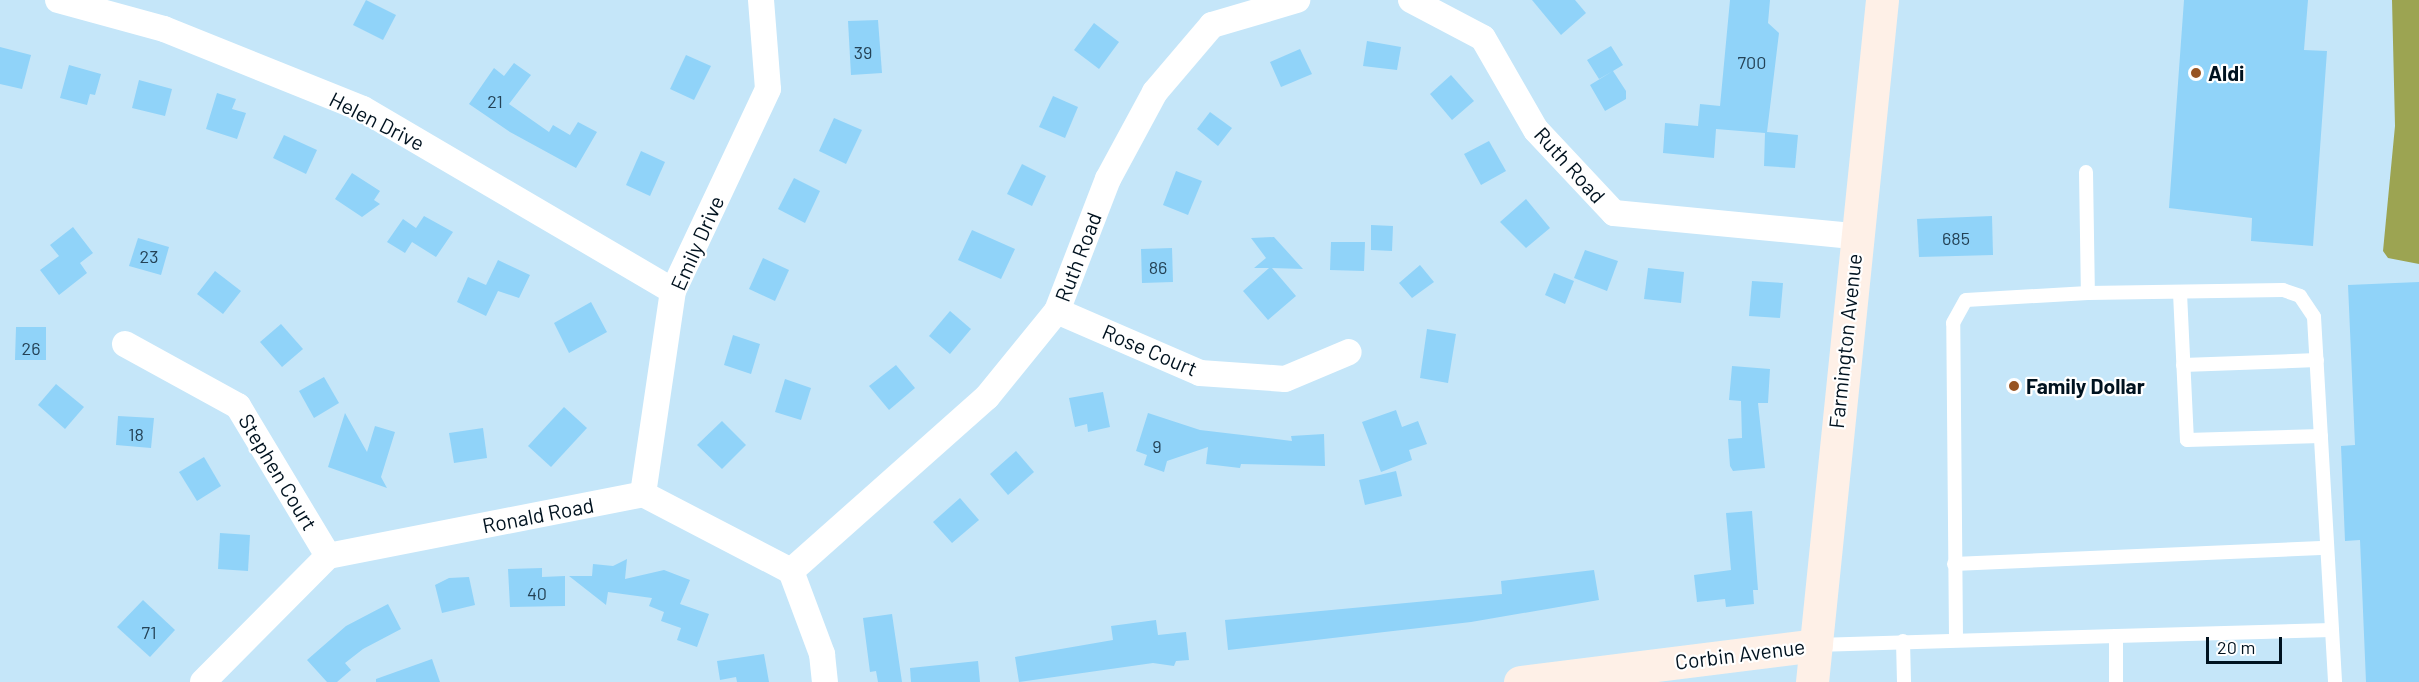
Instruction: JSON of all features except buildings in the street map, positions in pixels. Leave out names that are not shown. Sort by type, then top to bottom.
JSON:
[{"type":"main road","name":"Farmington Avenue","points":[[1812,682],[1855,236],[1882,0]]},
{"type":"main road","name":"Corbin Avenue","points":[[1520,682],[1816,645]]},
{"type":"street","name":"Helen Drive","points":[[58,0],[164,29],[363,109],[673,291]]},
{"type":"street","name":"Emily Drive","points":[[643,494],[673,291],[768,89],[761,0]]},
{"type":"street","name":"Ruth Road","points":[[791,571],[987,397],[1057,310],[1108,179],[1155,92],[1212,25],[1297,0]]},
{"type":"street","name":"Ruth Road","points":[[1411,0],[1483,38],[1536,130],[1614,213],[1855,236]]},
{"type":"street","name":"Rose Court","points":[[1057,310],[1200,373],[1286,379],[1349,352]]},
{"type":"street","name":"Stephen Court","points":[[125,344],[238,406],[328,556]]},
{"type":"street","name":"Ronald Road","points":[[328,556],[643,494]]},
{"type":"street","points":[[643,494],[791,571],[822,654],[825,682]]},
{"type":"street","points":[[203,682],[328,556]]},
{"type":"lane","points":[[2086,172],[2088,293]]},
{"type":"lane","points":[[1956,638],[1953,323],[1966,300],[2088,293],[2283,290],[2300,296],[2314,317],[2335,682]]},
{"type":"lane","points":[[2180,293],[2187,440],[2321,436]]},
{"type":"lane","points":[[2183,365],[2317,360]]},
{"type":"lane","points":[[1954,564],[2327,548]]},
{"type":"lane","points":[[1816,645],[1956,638],[2332,630]]},
{"type":"lane","points":[[2116,636],[2116,682]]},
{"type":"lane","points":[[1903,641],[1904,682]]},
{"type":"green space","points":[[2392,0],[2419,0],[2419,264],[2388,258],[2383,251],[2395,126]]},
{"type":"place","name":"Aldi","points":[[2196,73]]},
{"type":"place","name":"Family Dollar","points":[[2014,386]]}]
